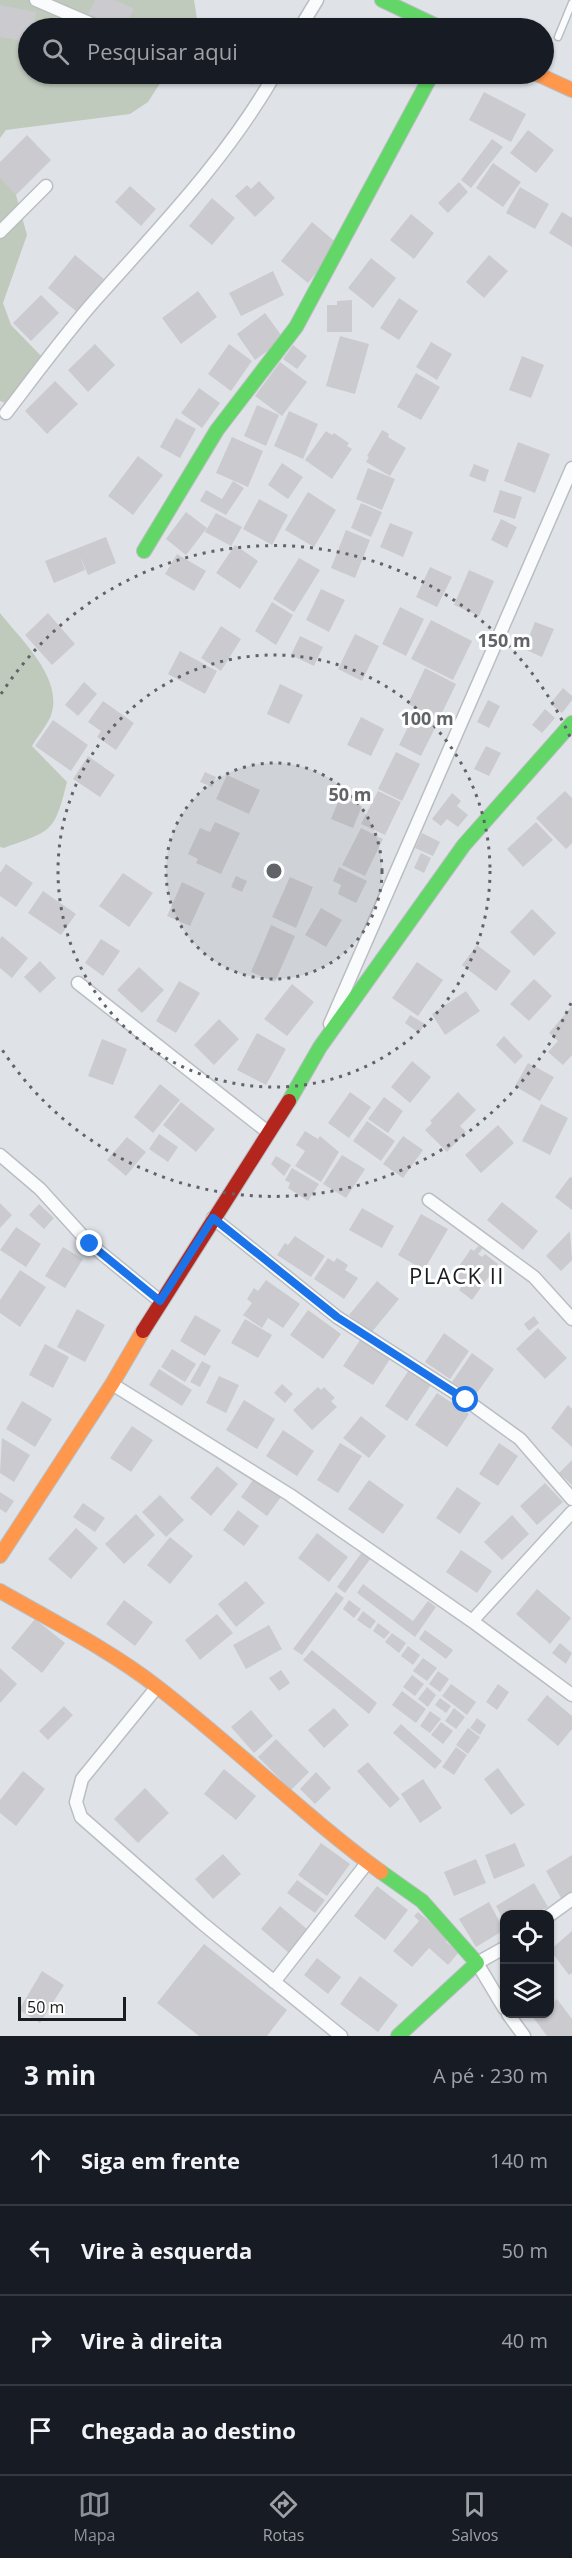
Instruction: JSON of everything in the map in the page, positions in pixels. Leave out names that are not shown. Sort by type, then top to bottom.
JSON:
[{"type":"street","points":[[36,0],[78,18]]},
{"type":"street","points":[[306,18],[317,0]]},
{"type":"street","points":[[382,0],[420,18]]},
{"type":"street","points":[[554,82],[572,90]]},
{"type":"street","points":[[6,412],[96,299],[168,220],[232,141],[269,84]]},
{"type":"street","points":[[144,550],[217,430],[296,327],[427,84]]},
{"type":"street","points":[[0,232],[46,186]]},
{"type":"street","points":[[320,1047],[572,468]]},
{"type":"street","points":[[0,1556],[112,1384],[160,1301],[269,1132],[320,1047],[464,845],[572,723]]},
{"type":"street","points":[[78,983],[269,1132]]},
{"type":"street","points":[[0,1155],[40,1189],[90,1244],[160,1301]]},
{"type":"street","points":[[429,1200],[534,1277],[572,1318]]},
{"type":"street","points":[[213,1218],[337,1317],[466,1400],[520,1439],[572,1499]]},
{"type":"street","points":[[112,1384],[290,1495],[472,1621],[572,1695]]},
{"type":"street","points":[[472,1621],[572,1512]]},
{"type":"street","points":[[0,1591],[124,1663],[158,1688],[367,1863],[422,1901],[477,1963],[500,2001]]},
{"type":"street","points":[[158,1688],[82,1779],[76,1802],[81,1817],[202,1923],[341,2036]]},
{"type":"street","points":[[274,1982],[367,1863]]},
{"type":"street","points":[[554,1912],[572,1899]]},
{"type":"street","points":[[398,2036],[477,1963],[500,1950]]},
{"type":"street","points":[[511,2018],[524,2036]]},
{"type":"lane","points":[[558,37],[572,3]]},
{"type":"green space","points":[[0,0],[194,0],[197,18],[18,18],[18,84],[160,84],[148,102],[130,114],[6,130],[0,138]]},
{"type":"green space","points":[[0,163],[16,195],[27,235],[3,303],[11,325],[43,358],[8,404],[0,401]]},
{"type":"green space","points":[[0,613],[39,661],[47,675],[52,689],[53,704],[50,718],[32,746],[67,782],[58,812],[49,828],[4,848],[0,847]]},
{"type":"building","points":[[95,0],[115,0],[134,9],[129,18],[96,18],[88,14]]},
{"type":"building","points":[[0,5],[36,12],[35,18],[18,18],[18,40],[0,37]]},
{"type":"building","points":[[484,92],[526,114],[511,142],[469,120]]},
{"type":"building","points":[[528,130],[554,150],[536,173],[510,153]]},
{"type":"building","points":[[27,135],[51,160],[16,195],[0,178],[0,162]]},
{"type":"building","points":[[492,139],[503,147],[471,188],[461,180]]},
{"type":"building","points":[[493,163],[521,182],[503,207],[476,188]]},
{"type":"building","points":[[259,181],[275,198],[255,217],[235,196],[247,185],[251,189]]},
{"type":"building","points":[[459,182],[468,192],[448,213],[438,203]]},
{"type":"building","points":[[130,186],[156,209],[141,226],[115,202]]},
{"type":"building","points":[[520,187],[549,204],[535,229],[506,213]]},
{"type":"building","points":[[212,198],[235,218],[212,245],[189,226]]},
{"type":"building","points":[[562,212],[572,218],[572,247],[549,233]]},
{"type":"building","points":[[411,214],[434,233],[414,259],[390,240]]},
{"type":"building","points":[[312,222],[339,245],[308,283],[281,261]]},
{"type":"building","points":[[75,255],[104,279],[77,312],[48,288]]},
{"type":"building","points":[[489,255],[508,271],[484,298],[466,282]]},
{"type":"building","points":[[371,258],[396,278],[373,308],[348,288]]},
{"type":"building","points":[[273,271],[284,295],[241,316],[229,293]]},
{"type":"building","points":[[198,291],[217,317],[181,344],[162,318]]},
{"type":"building","points":[[41,295],[59,313],[31,341],[13,323]]},
{"type":"building","points":[[399,298],[418,311],[399,340],[380,328]]},
{"type":"building","points":[[352,300],[352,332],[327,332],[327,305],[337,305],[337,301]]},
{"type":"building","points":[[265,313],[284,339],[255,360],[237,334]]},
{"type":"building","points":[[340,336],[369,344],[355,394],[326,386]]},
{"type":"building","points":[[431,342],[452,354],[437,380],[416,367]]},
{"type":"building","points":[[95,344],[115,365],[88,392],[68,370]]},
{"type":"building","points":[[229,344],[252,361],[231,391],[208,374]]},
{"type":"building","points":[[293,345],[307,356],[297,369],[283,359]]},
{"type":"building","points":[[522,356],[544,365],[531,398],[509,390]]},
{"type":"building","points":[[280,362],[307,382],[282,416],[255,396]]},
{"type":"building","points":[[416,373],[440,387],[421,420],[397,407]]},
{"type":"building","points":[[55,381],[78,404],[47,434],[25,411]]},
{"type":"building","points":[[199,388],[220,403],[202,428],[181,413]]},
{"type":"building","points":[[257,405],[279,415],[266,446],[244,436]]},
{"type":"building","points":[[289,411],[318,424],[303,459],[274,446]]},
{"type":"building","points":[[176,418],[196,429],[180,458],[160,447]]},
{"type":"building","points":[[382,430],[389,434],[388,437],[406,448],[390,476],[366,462]]},
{"type":"building","points":[[326,431],[332,435],[334,433],[349,443],[347,446],[352,449],[332,479],[305,460]]},
{"type":"building","points":[[232,437],[263,451],[248,487],[216,473]]},
{"type":"building","points":[[518,442],[550,454],[535,493],[504,481]]},
{"type":"building","points":[[138,456],[163,475],[133,515],[108,496]]},
{"type":"building","points":[[282,463],[303,477],[288,499],[268,485]]},
{"type":"building","points":[[474,464],[489,470],[485,482],[469,476]]},
{"type":"building","points":[[368,468],[395,479],[382,510],[356,499]]},
{"type":"building","points":[[233,481],[244,488],[226,515],[200,501],[206,490],[222,499]]},
{"type":"building","points":[[500,490],[522,497],[515,519],[493,512]]},
{"type":"building","points":[[308,492],[336,510],[314,547],[285,530]]},
{"type":"building","points":[[259,499],[288,515],[272,545],[243,529]]},
{"type":"building","points":[[361,503],[382,512],[371,537],[351,528]]},
{"type":"building","points":[[186,512],[207,528],[186,555],[166,539]]},
{"type":"building","points":[[216,513],[242,527],[231,546],[205,532]]},
{"type":"building","points":[[501,519],[517,527],[507,548],[491,540]]},
{"type":"building","points":[[390,523],[413,532],[403,557],[380,547]]},
{"type":"building","points":[[346,530],[370,540],[355,578],[331,568]]},
{"type":"building","points":[[106,537],[116,563],[88,575],[80,556],[85,570],[54,583],[45,561]]},
{"type":"building","points":[[235,545],[258,561],[240,589],[216,573]]},
{"type":"building","points":[[177,554],[206,571],[194,591],[165,574]]},
{"type":"building","points":[[299,558],[320,570],[294,612],[273,599]]},
{"type":"building","points":[[430,567],[452,577],[437,607],[416,597]]},
{"type":"building","points":[[469,570],[494,581],[479,616],[454,605]]},
{"type":"building","points":[[321,589],[345,600],[329,632],[306,620]]},
{"type":"building","points":[[272,602],[293,615],[276,645],[255,631]]},
{"type":"building","points":[[400,607],[424,619],[406,656],[382,644]]},
{"type":"building","points":[[48,613],[75,644],[52,665],[25,635]]},
{"type":"building","points":[[431,620],[472,641],[453,680],[411,659]]},
{"type":"building","points":[[535,622],[554,629],[542,657],[524,649]]},
{"type":"building","points":[[221,626],[241,639],[221,671],[201,658]]},
{"type":"building","points":[[355,634],[379,646],[362,681],[338,669]]},
{"type":"building","points":[[300,636],[323,647],[314,666],[291,655]]},
{"type":"building","points":[[180,651],[217,671],[205,694],[168,674]]},
{"type":"building","points":[[425,668],[456,684],[439,719],[408,704]]},
{"type":"building","points":[[84,682],[97,694],[78,716],[65,705]]},
{"type":"building","points":[[280,684],[303,695],[289,724],[267,714]]},
{"type":"building","points":[[563,688],[572,696],[572,700],[562,713],[550,704]]},
{"type":"building","points":[[488,700],[500,706],[489,728],[477,722]]},
{"type":"building","points":[[103,701],[134,723],[116,750],[97,737],[101,731],[88,722]]},
{"type":"building","points":[[545,709],[555,718],[542,733],[532,725]]},
{"type":"building","points":[[416,711],[438,722],[421,756],[399,745]]},
{"type":"building","points":[[361,717],[384,729],[371,756],[347,745]]},
{"type":"building","points":[[53,720],[88,745],[71,771],[35,746]]},
{"type":"building","points":[[486,746],[501,753],[489,776],[474,769]]},
{"type":"building","points":[[396,752],[420,764],[402,801],[378,789]]},
{"type":"building","points":[[88,756],[115,775],[100,797],[73,779]]},
{"type":"building","points":[[205,772],[216,777],[212,787],[200,782]]},
{"type":"building","points":[[227,775],[260,790],[249,814],[216,799]]},
{"type":"building","points":[[378,791],[401,802],[385,835],[361,824]]},
{"type":"building","points":[[565,791],[572,798],[572,843],[566,849],[536,818]]},
{"type":"building","points":[[452,793],[461,801],[457,806],[468,815],[458,827],[447,819],[441,826],[432,819]]},
{"type":"building","points":[[340,797],[362,806],[353,828],[331,819]]},
{"type":"building","points":[[215,822],[240,833],[221,874],[196,863],[198,859],[188,854],[200,828],[210,832]]},
{"type":"building","points":[[536,822],[553,840],[523,867],[507,849]]},
{"type":"building","points":[[361,828],[383,839],[365,876],[342,865]]},
{"type":"building","points":[[422,833],[440,842],[433,856],[415,848]]},
{"type":"building","points":[[421,853],[431,858],[424,873],[414,868]]},
{"type":"building","points":[[6,864],[33,883],[16,907],[0,896],[0,873]]},
{"type":"building","points":[[339,867],[367,881],[356,903],[338,894],[341,885],[333,881]]},
{"type":"building","points":[[123,873],[153,893],[129,927],[99,906]]},
{"type":"building","points":[[236,876],[247,881],[242,892],[231,887]]},
{"type":"building","points":[[290,877],[313,887],[296,928],[272,917]]},
{"type":"building","points":[[182,882],[205,893],[190,926],[167,916]]},
{"type":"building","points":[[43,891],[76,914],[61,935],[28,913]]},
{"type":"building","points":[[321,908],[342,920],[326,947],[305,935]]},
{"type":"building","points":[[532,909],[556,933],[534,956],[510,932]]},
{"type":"building","points":[[271,925],[295,936],[275,982],[251,972]]},
{"type":"building","points":[[2,936],[28,958],[12,978],[0,968],[0,939]]},
{"type":"building","points":[[101,939],[120,951],[103,976],[85,963]]},
{"type":"building","points":[[477,945],[511,971],[496,991],[462,965]]},
{"type":"building","points":[[40,961],[56,978],[40,993],[24,977]]},
{"type":"building","points":[[417,962],[443,980],[418,1016],[392,998]]},
{"type":"building","points":[[139,967],[164,990],[142,1013],[117,990]]},
{"type":"building","points":[[534,979],[552,996],[529,1021],[510,1004]]},
{"type":"building","points":[[179,981],[200,993],[176,1033],[156,1021]]},
{"type":"building","points":[[292,984],[314,1002],[287,1036],[264,1019]]},
{"type":"building","points":[[466,991],[480,1011],[445,1035],[432,1014]]},
{"type":"building","points":[[572,1006],[572,1055],[563,1065],[548,1052],[558,1041],[549,1033]]},
{"type":"building","points":[[410,1015],[425,1024],[419,1033],[405,1023]]},
{"type":"building","points":[[219,1019],[239,1039],[214,1065],[194,1045]]},
{"type":"building","points":[[257,1033],[286,1049],[266,1085],[237,1070]]},
{"type":"building","points":[[504,1036],[523,1056],[515,1064],[496,1045]]},
{"type":"building","points":[[102,1039],[127,1049],[113,1085],[88,1076]]},
{"type":"building","points":[[412,1061],[431,1077],[410,1103],[391,1087]]},
{"type":"building","points":[[528,1063],[554,1077],[540,1101],[515,1086]]},
{"type":"building","points":[[160,1084],[180,1100],[153,1133],[134,1117]]},
{"type":"building","points":[[350,1092],[371,1107],[349,1138],[328,1123]]},
{"type":"building","points":[[458,1092],[476,1110],[460,1126],[466,1132],[447,1152],[425,1130],[432,1123],[430,1121]]},
{"type":"building","points":[[384,1097],[403,1111],[388,1133],[368,1119]]},
{"type":"building","points":[[181,1102],[215,1129],[196,1152],[163,1125]]},
{"type":"building","points":[[541,1104],[568,1118],[550,1155],[522,1141]]},
{"type":"building","points":[[367,1121],[395,1141],[381,1161],[353,1141]]},
{"type":"building","points":[[498,1125],[514,1143],[481,1173],[465,1155]]},
{"type":"building","points":[[305,1131],[318,1139],[320,1136],[339,1152],[321,1182],[295,1166],[305,1151],[296,1145]]},
{"type":"building","points":[[159,1134],[178,1147],[168,1162],[149,1149]]},
{"type":"building","points":[[403,1136],[423,1150],[403,1178],[383,1164]]},
{"type":"building","points":[[127,1137],[146,1152],[126,1176],[107,1160]]},
{"type":"building","points":[[342,1155],[365,1169],[346,1198],[323,1184]]},
{"type":"building","points":[[276,1156],[291,1165],[284,1176],[271,1164]]},
{"type":"building","points":[[292,1168],[319,1184],[308,1201],[288,1188],[290,1183],[285,1180]]},
{"type":"building","points":[[570,1177],[572,1178],[572,1210],[555,1197]]},
{"type":"building","points":[[502,1202],[538,1231],[523,1250],[487,1220]]},
{"type":"building","points":[[0,1203],[12,1215],[0,1228]]},
{"type":"building","points":[[39,1204],[54,1218],[44,1229],[29,1215]]},
{"type":"building","points":[[362,1208],[394,1226],[382,1248],[349,1230]]},
{"type":"building","points":[[421,1214],[448,1229],[424,1270],[398,1255]]},
{"type":"building","points":[[16,1227],[41,1244],[26,1267],[0,1250]]},
{"type":"building","points":[[570,1231],[572,1260],[561,1271],[546,1256]]},
{"type":"building","points":[[295,1236],[325,1256],[311,1277],[277,1255],[285,1243],[288,1245]]},
{"type":"building","points":[[478,1246],[483,1248],[478,1254],[482,1257],[485,1254],[498,1264],[472,1300],[459,1290],[463,1284],[452,1276],[471,1249],[474,1251]]},
{"type":"building","points":[[63,1247],[83,1259],[65,1288],[45,1276]]},
{"type":"building","points":[[328,1258],[334,1262],[337,1258],[348,1265],[345,1270],[358,1278],[344,1299],[314,1279]]},
{"type":"building","points":[[20,1270],[46,1287],[20,1327],[0,1313],[0,1300]]},
{"type":"building","points":[[266,1280],[300,1304],[283,1328],[268,1318],[262,1328],[243,1315],[252,1303],[247,1299],[254,1288],[258,1291]]},
{"type":"building","points":[[377,1281],[399,1299],[371,1333],[349,1315]]},
{"type":"building","points":[[77,1309],[105,1325],[85,1362],[57,1347]]},
{"type":"building","points":[[308,1310],[341,1334],[323,1359],[290,1335]]},
{"type":"building","points":[[195,1315],[221,1330],[205,1356],[180,1341]]},
{"type":"building","points":[[534,1316],[539,1323],[529,1331],[524,1324]]},
{"type":"building","points":[[245,1319],[272,1335],[258,1358],[231,1343]]},
{"type":"building","points":[[538,1328],[567,1358],[545,1379],[516,1349]]},
{"type":"building","points":[[444,1333],[469,1351],[450,1379],[425,1362]]},
{"type":"building","points":[[362,1337],[392,1356],[373,1385],[343,1366]]},
{"type":"building","points":[[45,1344],[69,1357],[53,1388],[29,1375]]},
{"type":"building","points":[[172,1349],[196,1364],[185,1382],[161,1367]]},
{"type":"building","points":[[472,1353],[494,1369],[474,1397],[452,1382]]},
{"type":"building","points":[[202,1361],[211,1366],[200,1387],[190,1382]]},
{"type":"building","points":[[159,1369],[192,1390],[182,1406],[149,1385]]},
{"type":"building","points":[[409,1370],[431,1385],[407,1421],[385,1406]]},
{"type":"building","points":[[219,1376],[239,1385],[226,1413],[206,1403]]},
{"type":"building","points":[[282,1384],[293,1394],[285,1403],[274,1393]]},
{"type":"building","points":[[318,1387],[321,1390],[324,1387],[335,1398],[331,1401],[337,1407],[312,1430],[293,1410]]},
{"type":"building","points":[[437,1393],[469,1414],[447,1447],[415,1425]]},
{"type":"building","points":[[244,1400],[275,1419],[257,1449],[226,1430]]},
{"type":"building","points":[[22,1401],[52,1419],[35,1447],[6,1429]]},
{"type":"building","points":[[568,1405],[572,1409],[572,1447],[551,1428]]},
{"type":"building","points":[[361,1416],[386,1436],[369,1458],[343,1438]]},
{"type":"building","points":[[132,1426],[153,1440],[131,1472],[110,1458]]},
{"type":"building","points":[[283,1430],[314,1451],[297,1476],[266,1456]]},
{"type":"building","points":[[2,1438],[30,1455],[14,1482],[0,1473]]},
{"type":"building","points":[[340,1443],[362,1456],[338,1493],[317,1480]]},
{"type":"building","points":[[499,1443],[518,1456],[498,1486],[479,1474]]},
{"type":"building","points":[[572,1460],[572,1485],[559,1473]]},
{"type":"building","points":[[217,1466],[238,1484],[211,1516],[190,1498]]},
{"type":"building","points":[[255,1477],[281,1497],[267,1516],[241,1497]]},
{"type":"building","points":[[369,1480],[404,1505],[383,1534],[348,1509]]},
{"type":"building","points":[[545,1483],[563,1502],[537,1525],[520,1506]]},
{"type":"building","points":[[457,1487],[481,1503],[460,1534],[436,1518]]},
{"type":"building","points":[[0,1492],[14,1501],[6,1513],[0,1509]]},
{"type":"building","points":[[160,1495],[184,1520],[166,1537],[142,1512]]},
{"type":"building","points":[[83,1503],[105,1518],[95,1532],[73,1517]]},
{"type":"building","points":[[238,1510],[259,1526],[244,1546],[223,1530]]},
{"type":"building","points":[[136,1514],[155,1535],[124,1564],[105,1544]]},
{"type":"building","points":[[512,1515],[529,1534],[502,1560],[484,1542]]},
{"type":"building","points":[[76,1528],[98,1548],[71,1579],[48,1559]]},
{"type":"building","points":[[317,1533],[348,1557],[329,1582],[298,1558]]},
{"type":"building","points":[[170,1537],[193,1556],[170,1584],[147,1565]]},
{"type":"building","points":[[461,1550],[492,1571],[477,1593],[446,1572]]},
{"type":"building","points":[[362,1552],[371,1558],[345,1593],[337,1587]]},
{"type":"building","points":[[246,1581],[265,1603],[236,1627],[218,1604]]},
{"type":"building","points":[[363,1584],[413,1621],[428,1601],[436,1607],[415,1637],[357,1593]]},
{"type":"building","points":[[537,1589],[571,1618],[550,1644],[516,1614]]},
{"type":"building","points":[[336,1592],[344,1598],[302,1655],[293,1649]]},
{"type":"building","points":[[124,1600],[153,1622],[135,1646],[106,1624]]},
{"type":"building","points":[[349,1600],[361,1609],[354,1618],[343,1609]]},
{"type":"building","points":[[363,1611],[376,1621],[370,1629],[357,1620]]},
{"type":"building","points":[[217,1614],[233,1633],[200,1660],[185,1640]]},
{"type":"building","points":[[35,1619],[65,1643],[42,1673],[11,1648]]},
{"type":"building","points":[[378,1623],[390,1632],[384,1639],[373,1631]]},
{"type":"building","points":[[269,1625],[282,1649],[246,1669],[233,1645]]},
{"type":"building","points":[[425,1630],[453,1650],[446,1659],[419,1639]]},
{"type":"building","points":[[392,1633],[406,1643],[399,1653],[385,1642]]},
{"type":"building","points":[[560,1643],[572,1653],[566,1664],[552,1653]]},
{"type":"building","points":[[408,1646],[420,1655],[413,1665],[401,1656]]},
{"type":"building","points":[[312,1650],[377,1703],[369,1714],[303,1660]]},
{"type":"building","points":[[423,1658],[437,1668],[427,1681],[413,1671]]},
{"type":"building","points":[[0,1668],[17,1684],[0,1703]]},
{"type":"building","points":[[281,1670],[290,1683],[279,1691],[269,1678]]},
{"type":"building","points":[[438,1671],[449,1679],[440,1692],[429,1684]]},
{"type":"building","points":[[412,1675],[424,1684],[415,1696],[403,1687]]},
{"type":"building","points":[[451,1684],[476,1702],[467,1715],[442,1696]]},
{"type":"building","points":[[498,1684],[509,1692],[497,1710],[486,1702]]},
{"type":"building","points":[[427,1687],[436,1695],[428,1707],[418,1699]]},
{"type":"building","points":[[402,1691],[426,1709],[416,1723],[392,1705]]},
{"type":"building","points":[[547,1695],[572,1716],[572,1729],[558,1746],[527,1720]]},
{"type":"building","points":[[440,1698],[451,1706],[446,1713],[435,1705]]},
{"type":"building","points":[[64,1706],[73,1715],[48,1740],[39,1731]]},
{"type":"building","points":[[334,1708],[349,1725],[324,1748],[308,1730]]},
{"type":"building","points":[[454,1708],[465,1717],[456,1729],[445,1721]]},
{"type":"building","points":[[251,1710],[273,1736],[254,1753],[231,1727]]},
{"type":"building","points":[[430,1711],[441,1719],[430,1733],[420,1726]]},
{"type":"building","points":[[477,1718],[486,1725],[480,1735],[470,1728]]},
{"type":"building","points":[[441,1722],[453,1731],[443,1744],[431,1735]]},
{"type":"building","points":[[401,1724],[442,1761],[435,1769],[393,1733]]},
{"type":"building","points":[[468,1728],[480,1737],[468,1754],[456,1745]]},
{"type":"building","points":[[276,1739],[309,1772],[291,1790],[258,1757]]},
{"type":"building","points":[[456,1747],[467,1755],[454,1775],[442,1767]]},
{"type":"building","points":[[368,1762],[400,1799],[390,1808],[357,1771]]},
{"type":"building","points":[[498,1768],[525,1805],[511,1815],[484,1779]]},
{"type":"building","points":[[224,1769],[256,1796],[236,1820],[204,1794]]},
{"type":"building","points":[[23,1771],[45,1789],[16,1826],[0,1813],[0,1800]]},
{"type":"building","points":[[316,1772],[331,1788],[315,1804],[300,1789]]},
{"type":"building","points":[[423,1779],[442,1808],[420,1823],[401,1794]]},
{"type":"building","points":[[145,1788],[169,1813],[138,1843],[114,1819]]},
{"type":"building","points":[[321,1843],[350,1864],[327,1896],[298,1875]]},
{"type":"building","points":[[515,1843],[525,1866],[494,1879],[485,1855]]},
{"type":"building","points":[[223,1854],[241,1874],[213,1899],[195,1879]]},
{"type":"building","points":[[572,1855],[572,1891],[561,1898],[546,1871]]},
{"type":"building","points":[[476,1859],[486,1883],[454,1896],[444,1872]]},
{"type":"building","points":[[297,1880],[325,1900],[315,1913],[287,1893]]},
{"type":"building","points":[[534,1883],[548,1907],[542,1910],[500,1910],[500,1914],[496,1906]]},
{"type":"building","points":[[377,1886],[408,1910],[385,1940],[354,1916]]},
{"type":"building","points":[[489,1902],[500,1923],[500,1932],[476,1947],[459,1919]]},
{"type":"building","points":[[280,1906],[308,1930],[289,1953],[261,1929]]},
{"type":"building","points":[[418,1912],[449,1938],[446,1942],[459,1952],[448,1965],[429,1948],[412,1967],[393,1951],[419,1921],[414,1916]]},
{"type":"building","points":[[572,1931],[572,1973],[569,1975],[554,1955],[554,1947]]},
{"type":"building","points":[[204,1944],[287,2010],[267,2036],[199,2036],[157,2003]]},
{"type":"building","points":[[317,1958],[341,1977],[328,1994],[304,1975]]},
{"type":"building","points":[[42,1971],[64,1985],[40,2023],[19,2010]]},
{"type":"building","points":[[360,1976],[398,2005],[378,2032],[340,2004]]},
{"type":"building","points":[[557,1999],[572,2019],[572,2036],[547,2036],[534,2018],[554,2018],[554,2002]]},
{"type":"traffic: fast","points":[[382,0],[420,18]]},
{"type":"traffic: fast","points":[[144,551],[217,430],[296,327],[427,84]]},
{"type":"traffic: fast","points":[[289,1101],[320,1047],[464,845],[572,723]]},
{"type":"traffic: fast","points":[[381,1872],[422,1901],[477,1963],[398,2036]]},
{"type":"traffic: slow","points":[[554,82],[572,90]]},
{"type":"traffic: slow","points":[[0,1556],[112,1384],[143,1331]]},
{"type":"traffic: slow","points":[[0,1591],[99,1648],[156,1686],[323,1827],[381,1872]]},
{"type":"traffic: jam","points":[[143,1331],[289,1101]]},
{"type":"district","name":"PLACK II","points":[[457,1276]]},
{"type":"route","points":[[90,1244],[160,1301],[213,1218],[337,1317],[466,1400]]}]
